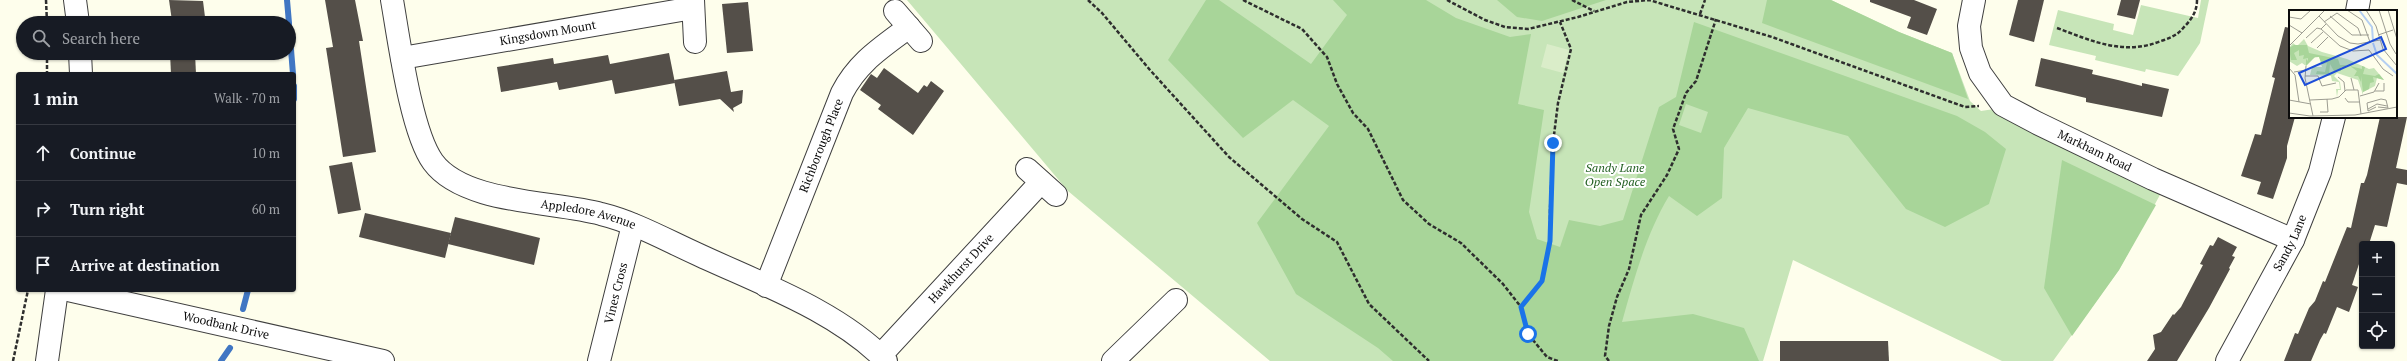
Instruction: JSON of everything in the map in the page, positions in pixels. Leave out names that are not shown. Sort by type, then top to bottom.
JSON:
[{"type":"street","points":[[75,0],[77,16]]},
{"type":"street","name":"Appledore Avenue","points":[[392,0],[402,58],[423,141],[433,163],[449,176],[473,189],[503,197],[600,214],[633,225],[766,286],[836,321],[884,358]]},
{"type":"street","name":"Markham Road","points":[[1974,0],[1968,26],[1971,48],[1980,74],[2003,105],[2037,123],[2153,178],[2293,240]]},
{"type":"street","points":[[2357,10],[2359,0]]},
{"type":"street","name":"Kingsdown Mount","points":[[402,58],[693,4],[695,42]]},
{"type":"street","name":"Richborough Place","points":[[766,286],[842,94],[852,75],[862,63],[915,34],[895,11]]},
{"type":"street","points":[[80,60],[81,72]]},
{"type":"street","name":"Sandy Lane","points":[[2226,361],[2293,240],[2320,172],[2334,118]]},
{"type":"street","name":"Hawkhurst Drive","points":[[884,358],[1042,182]]},
{"type":"street","name":"Vines Cross","points":[[599,361],[633,225]]},
{"type":"street","points":[[47,361],[57,292]]},
{"type":"street","name":"Woodbank Drive","points":[[76,292],[322,354],[383,361]]},
{"type":"street","points":[[1113,361],[1176,300]]},
{"type":"path","points":[[46,0],[47,16]]},
{"type":"path","points":[[1088,0],[1102,13],[1150,70],[1229,157],[1302,219],[1337,242],[1369,304],[1429,361]]},
{"type":"path","points":[[1243,0],[1302,30],[1327,57],[1337,84],[1353,113],[1368,129],[1403,200],[1429,224],[1461,243],[1503,284],[1521,307],[1528,334],[1547,357],[1558,361]]},
{"type":"path","points":[[1447,0],[1485,20],[1505,26],[1528,29],[1560,22],[1627,1],[1649,0],[1716,19],[1865,69],[1965,107],[2003,105]]},
{"type":"path","points":[[1572,0],[1595,11]]},
{"type":"path","points":[[1700,14],[1705,0]]},
{"type":"path","points":[[2057,28],[2107,46],[2133,48],[2147,47],[2181,31],[2197,8],[2196,0]]},
{"type":"path","points":[[1609,361],[1605,356],[1609,326],[1617,296],[1629,269],[1641,215],[1667,175],[1679,149],[1673,129],[1686,93],[1696,81],[1716,19]]},
{"type":"path","points":[[1521,307],[1542,281],[1550,241],[1553,143],[1558,103],[1571,49],[1560,22]]},
{"type":"path","points":[[47,60],[47,72]]},
{"type":"path","points":[[13,361],[28,292]]},
{"type":"green space","name":"Sandy Lane Open Space","points":[[907,0],[1831,0],[1899,32],[1952,53],[1970,101],[1981,111],[1994,109],[2161,193],[2119,270],[2053,361],[2002,361],[1793,260],[1763,361],[1270,361],[1068,191]]},
{"type":"green space","points":[[1206,0],[1219,0],[1311,64],[1347,15],[1333,0],[1426,0],[1456,18],[1510,37],[1531,34],[1518,104],[1544,110],[1529,212],[1537,239],[1560,247],[1569,220],[1600,226],[1623,220],[1659,107],[1676,97],[1694,22],[1957,116],[1985,132],[2006,149],[1989,204],[1945,227],[1906,209],[1848,136],[1748,108],[1724,148],[1722,198],[1697,216],[1669,196],[1647,241],[1622,322],[1693,314],[1744,328],[1759,361],[1393,361],[1378,348],[1296,294],[1257,223],[1329,126],[1293,100],[1243,138],[1168,60]],"holes":[[[1686,104],[1708,112],[1701,133],[1679,125]]]},
{"type":"green space","points":[[1497,0],[1606,0],[1542,21],[1517,17]]},
{"type":"green space","points":[[1767,0],[1831,0],[1899,32],[1952,53],[1968,99],[1762,23]]},
{"type":"green space","points":[[2201,0],[2209,0],[2200,43],[2178,76],[2146,69],[2145,72],[2095,60],[2096,56],[2049,45],[2058,10],[2114,24],[2113,30],[2133,35],[2141,5],[2198,18]]},
{"type":"green space","points":[[1547,44],[1569,50],[1563,73],[1541,67]]},
{"type":"green space","points":[[2062,160],[2156,205],[2119,270],[2072,336],[2044,288]]},
{"type":"building","points":[[169,0],[203,1],[205,16],[171,16]]},
{"type":"building","points":[[325,0],[355,0],[363,41],[359,41],[376,152],[343,157],[326,48],[333,47]]},
{"type":"building","points":[[1870,0],[1914,0],[1937,9],[1927,35],[1907,28],[1911,17],[1870,2]]},
{"type":"building","points":[[2018,0],[2044,0],[2034,42],[2009,35]]},
{"type":"building","points":[[2121,0],[2140,0],[2135,19],[2117,15]]},
{"type":"building","points":[[748,2],[753,51],[727,53],[722,4]]},
{"type":"building","points":[[2285,27],[2289,28],[2289,118],[2295,118],[2287,146],[2287,158],[2273,199],[2257,194],[2261,182],[2241,176],[2255,134],[2261,135],[2275,78],[2272,77]]},
{"type":"building","points":[[669,53],[675,83],[615,94],[612,80],[559,90],[557,82],[501,92],[497,67],[553,58],[554,64],[608,55],[610,64]]},
{"type":"building","points":[[2041,58],[2093,70],[2092,74],[2142,86],[2142,83],[2169,89],[2162,117],[2086,102],[2086,98],[2035,86]]},
{"type":"building","points":[[170,60],[195,60],[196,72],[171,72]]},
{"type":"building","points":[[884,68],[918,93],[924,85],[927,87],[931,81],[944,91],[913,135],[878,109],[881,105],[860,90],[871,74],[877,78]]},
{"type":"building","points":[[727,71],[731,92],[743,90],[742,103],[733,108],[734,112],[720,99],[679,106],[674,80]]},
{"type":"building","points":[[2407,117],[2396,168],[2407,170],[2407,185],[2397,183],[2387,227],[2375,225],[2370,241],[2359,241],[2359,264],[2352,285],[2358,287],[2349,312],[2337,307],[2326,334],[2324,333],[2320,340],[2311,361],[2284,361],[2295,333],[2298,334],[2309,308],[2315,301],[2323,281],[2325,282],[2347,227],[2351,228],[2361,183],[2364,183],[2380,118]]},
{"type":"building","points":[[352,162],[361,210],[338,214],[329,166]]},
{"type":"building","points":[[365,213],[451,233],[445,258],[359,237]]},
{"type":"building","points":[[455,217],[540,238],[534,265],[448,244]]},
{"type":"building","points":[[2218,237],[2237,247],[2232,256],[2235,257],[2229,268],[2230,269],[2209,308],[2177,361],[2147,361],[2155,349],[2153,335],[2161,332],[2173,314],[2174,315],[2181,307],[2203,265],[2200,264],[2210,245],[2213,246]]},
{"type":"building","points":[[1780,341],[1888,341],[1889,361],[1780,361]]},
{"type":"waterway","points":[[287,0],[288,16]]},
{"type":"waterway","points":[[292,60],[293,72]]},
{"type":"waterway","points":[[243,309],[247,292]]},
{"type":"waterway","points":[[221,361],[230,348]]},
{"type":"route","points":[[1528,334],[1521,307],[1542,281],[1550,241],[1553,143]]}]
